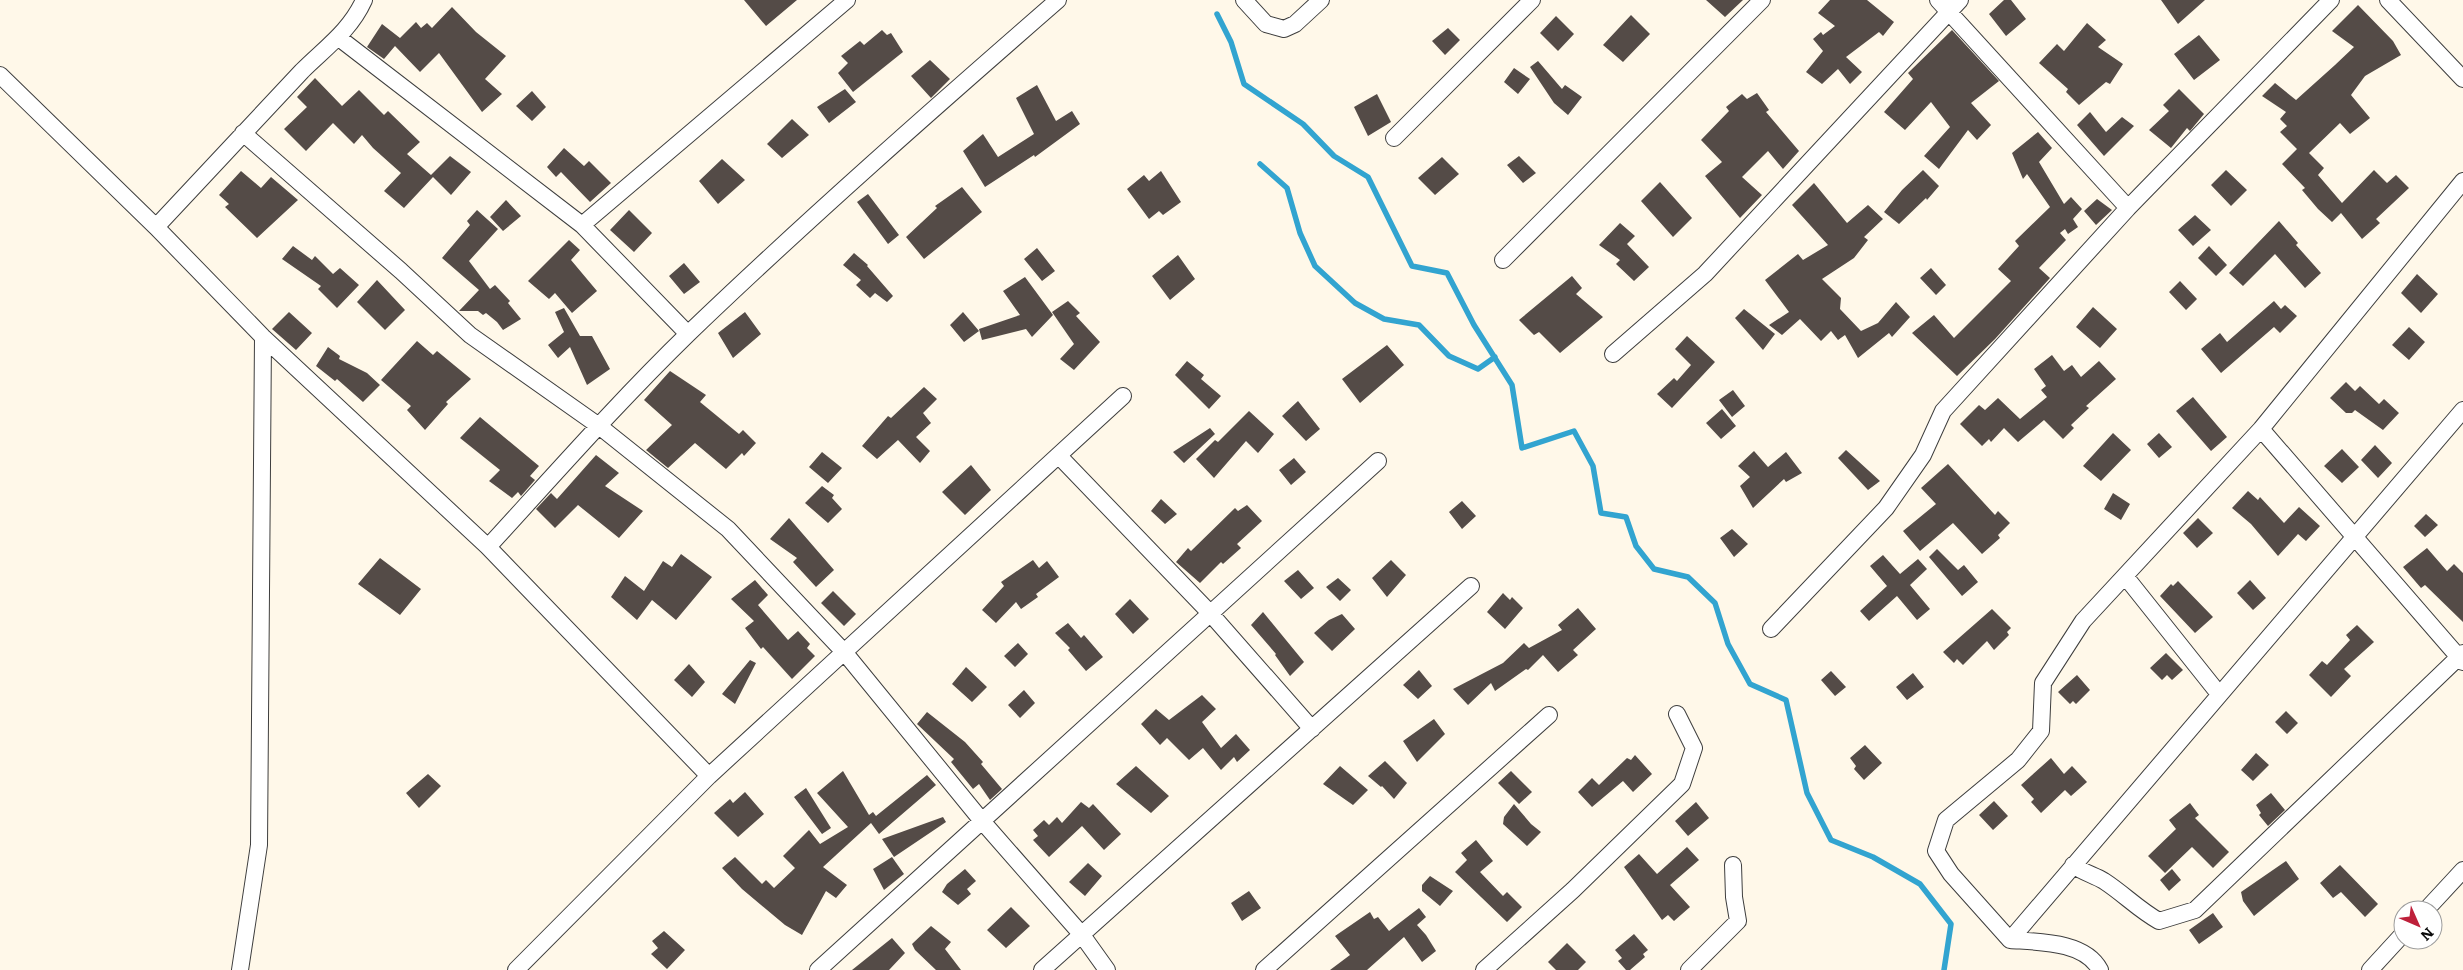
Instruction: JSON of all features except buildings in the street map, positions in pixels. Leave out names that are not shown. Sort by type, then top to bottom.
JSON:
[{"type":"street","points":[[156,227],[309,64],[339,38],[358,14],[364,0]]},
{"type":"street","points":[[582,225],[847,0]]},
{"type":"street","points":[[488,547],[688,334],[885,151],[1058,0]]},
{"type":"street","points":[[1244,0],[1266,24],[1284,29],[1295,24],[1321,0]]},
{"type":"street","points":[[1394,138],[1532,0]]},
{"type":"street","points":[[1503,260],[1762,0]]},
{"type":"street","points":[[1614,354],[1705,274],[1943,6],[1960,0]]},
{"type":"street","points":[[1771,629],[1886,508],[1923,455],[1943,411],[2128,208],[2331,0]]},
{"type":"street","points":[[2388,0],[2463,79]]},
{"type":"street","points":[[1943,6],[2128,208]]},
{"type":"street","points":[[339,38],[582,225],[688,334]]},
{"type":"street","points":[[0,75],[156,227],[264,337],[488,547],[709,776]]},
{"type":"street","points":[[243,134],[401,271],[470,335],[600,426],[728,529],[845,653],[982,821],[1082,935],[1107,970]]},
{"type":"street","points":[[2100,970],[2094,960],[2060,944],[2010,940],[1951,874],[1936,851],[1946,820],[2018,760],[2041,731],[2043,683],[2083,621],[2261,429],[2463,181]]},
{"type":"street","points":[[240,970],[259,845],[264,337]]},
{"type":"street","points":[[516,970],[709,776],[1123,396]]},
{"type":"street","points":[[2010,940],[2354,535],[2463,410]]},
{"type":"street","points":[[2073,865],[2085,874],[2101,879],[2120,892],[2140,910],[2159,921],[2195,910],[2462,658],[2261,429]]},
{"type":"street","points":[[1059,456],[1210,613],[1312,729]]},
{"type":"street","points":[[818,970],[1378,461]]},
{"type":"street","points":[[2125,576],[2219,694]]},
{"type":"street","points":[[1042,970],[1471,586]]},
{"type":"street","points":[[1484,970],[1573,890],[1682,784],[1694,748],[1677,714]]},
{"type":"street","points":[[1264,970],[1549,715]]},
{"type":"street","points":[[1688,970],[1738,920],[1734,897],[1733,865]]},
{"type":"street","points":[[2435,900],[2463,870]]},
{"type":"street","points":[[2370,970],[2393,945]]},
{"type":"waterway","points":[[1217,14],[1231,42],[1244,84],[1303,124],[1334,156],[1368,177],[1412,266],[1447,273],[1474,325],[1512,385],[1522,448],[1574,431],[1593,466],[1601,513],[1626,517],[1636,546],[1654,569],[1688,577],[1715,603],[1728,644],[1750,684],[1786,700],[1807,793],[1831,840],[1873,857],[1920,884],[1951,924],[1944,970]]},
{"type":"waterway","points":[[1260,164],[1287,188],[1300,233],[1315,266],[1355,303],[1384,319],[1419,325],[1449,356],[1478,369],[1495,357]]}]
